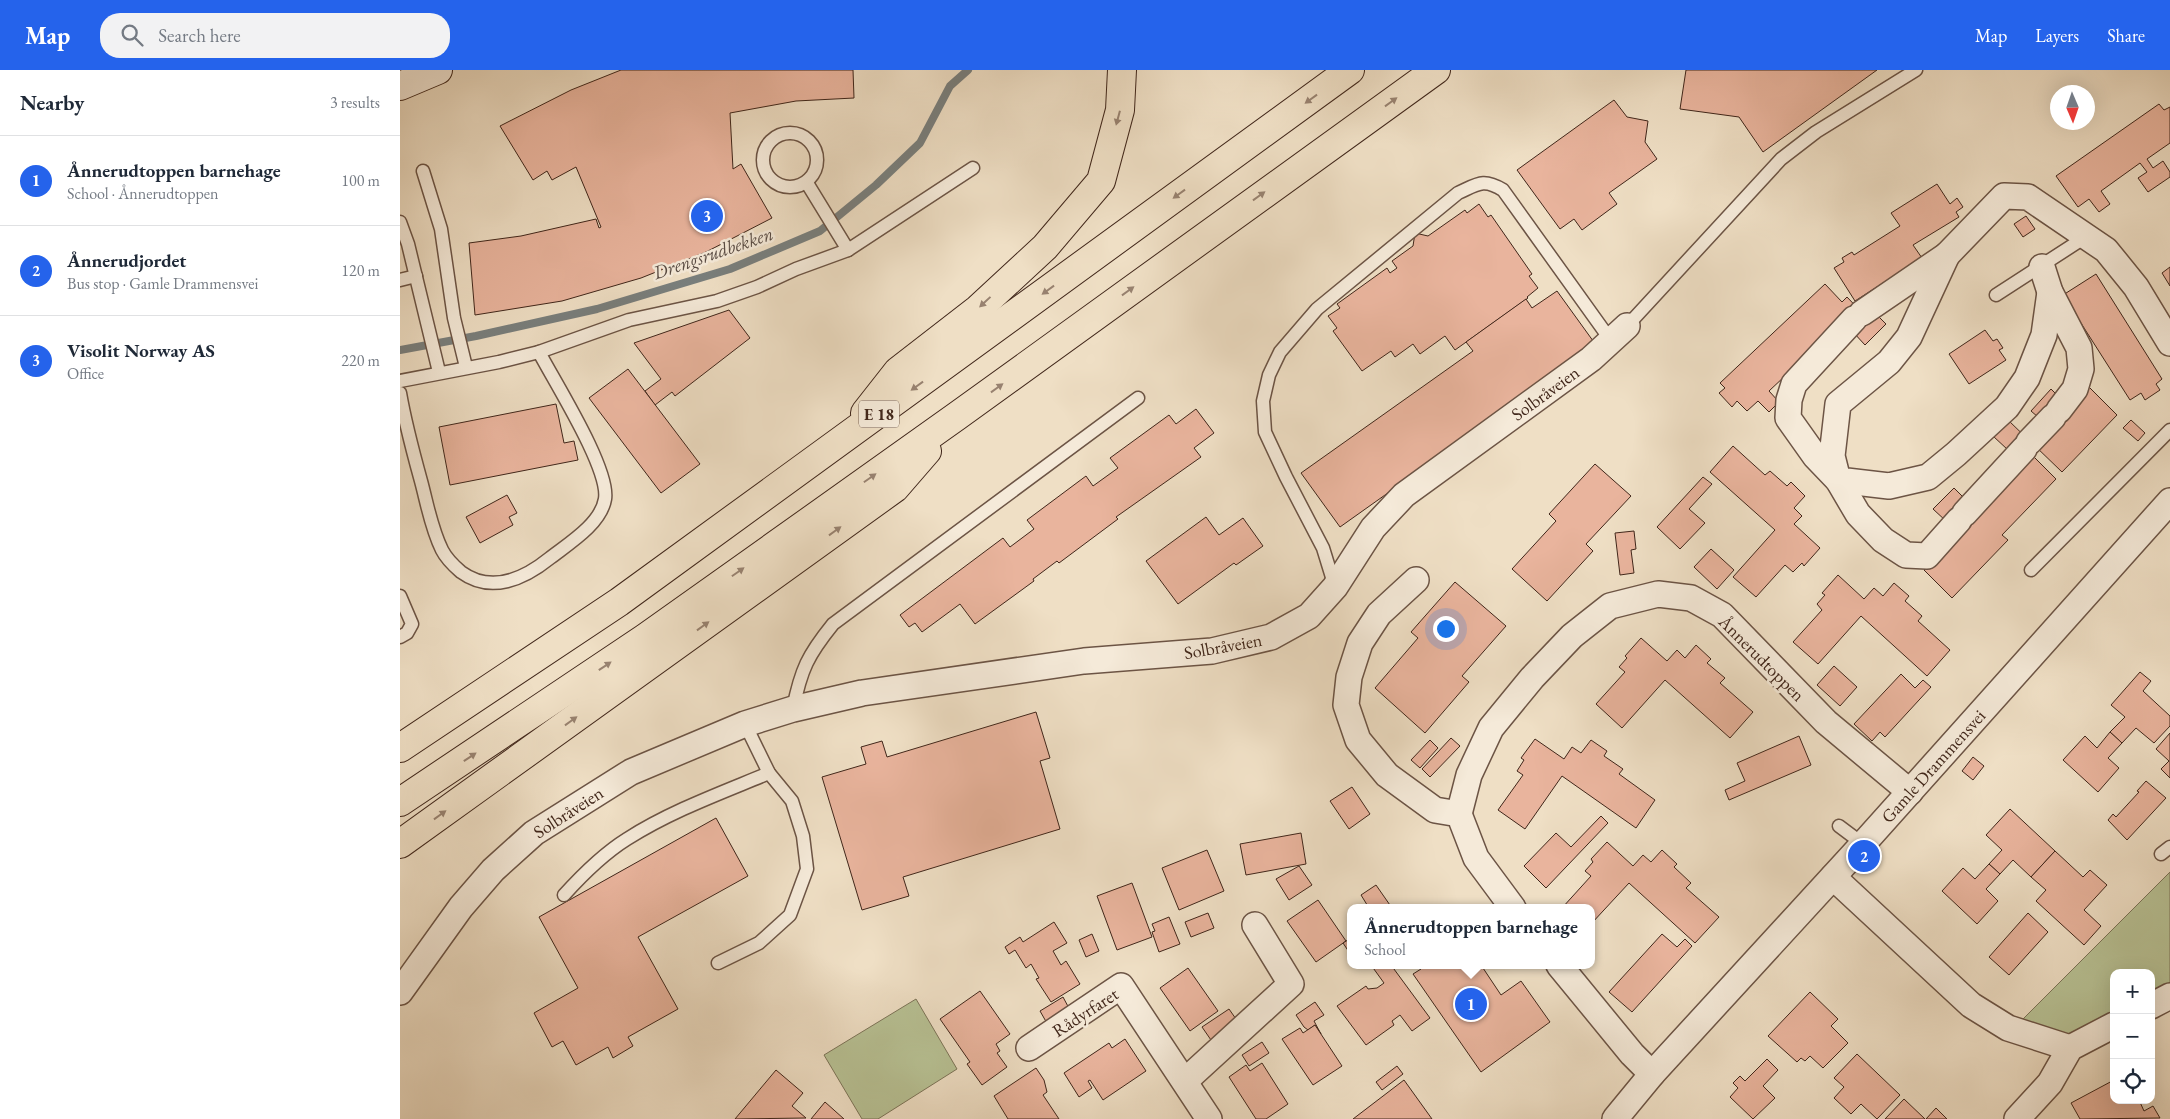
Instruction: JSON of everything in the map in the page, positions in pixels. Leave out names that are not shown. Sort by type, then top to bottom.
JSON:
[{"type":"highway","name":"E 18","points":[[844,439],[898,371],[978,309],[1045,247],[1101,181],[1120,110],[1122,70]]},
{"type":"highway","name":"E 18","points":[[400,748],[619,602],[1350,70]]},
{"type":"highway","name":"E 18","points":[[400,802],[644,638],[957,416],[1436,70]]},
{"type":"highway","name":"E 18","points":[[400,844],[895,488],[957,416]]},
{"type":"main road","points":[[400,86],[438,70]]},
{"type":"street","points":[[2042,267],[2050,292],[2079,348],[2081,369],[2075,390],[1927,556],[1906,555],[1883,540],[1858,514],[1838,480],[1815,456],[1788,418],[1789,400],[1794,384],[1858,316],[1947,255],[2004,196],[2028,197],[2106,250],[2136,286],[2170,342]]},
{"type":"street","points":[[1838,480],[1832,456],[1838,404],[1889,362],[1909,338],[1947,255]]},
{"type":"street","points":[[1838,480],[1889,486],[1928,477],[1956,454],[2006,407],[2027,378],[2044,335],[2050,292]]},
{"type":"street","name":"Solbråveien","points":[[400,992],[461,907],[493,870],[534,833],[631,772],[746,724],[793,709],[862,694],[1042,667],[1212,651],[1272,637],[1308,616],[1335,586],[1373,528],[1404,495],[1620,334]]},
{"type":"street","name":"Gamle Drammensvei","points":[[1614,1119],[1652,1074],[1863,844],[2170,501]]},
{"type":"street","points":[[1416,580],[1379,614],[1360,643],[1349,677],[1346,705],[1358,740],[1387,776],[1434,810],[1459,814],[1476,858],[1510,904]]},
{"type":"street","name":"Ånnerudtoppen","points":[[1459,814],[1469,775],[1491,728],[1532,678],[1572,636],[1610,606],[1658,594],[1691,598],[1722,615],[1826,722],[1910,792]]},
{"type":"street","points":[[1833,877],[1971,1005],[2008,1028],[2070,1048]]},
{"type":"street","points":[[1185,1081],[1291,984],[1255,925]]},
{"type":"street","points":[[1562,969],[1626,1047],[1652,1074]]},
{"type":"street","name":"Rådyrfaret","points":[[1029,1048],[1121,986],[1209,1119]]},
{"type":"street","points":[[2155,1004],[2170,996]]},
{"type":"street","points":[[2018,1119],[2050,1083],[2070,1048],[2110,1027]]},
{"type":"lane","points":[[1335,586],[1324,548],[1286,478],[1265,432],[1262,401],[1269,375],[1280,352],[1317,310],[1458,193],[1480,182],[1491,182],[1503,190],[1620,334],[1781,159],[1816,132],[1916,70]]},
{"type":"lane","points":[[794,132],[810,140],[817,154],[816,170],[807,183],[786,188],[770,180],[761,165],[763,148],[775,137],[794,132]]},
{"type":"lane","points":[[400,381],[539,352],[629,320],[716,301],[848,250],[973,168]]},
{"type":"lane","points":[[423,171],[441,229],[454,318],[466,367]]},
{"type":"lane","points":[[807,183],[848,250]]},
{"type":"lane","points":[[400,222],[416,276],[439,372]]},
{"type":"lane","points":[[1996,295],[2042,267],[2086,236]]},
{"type":"lane","points":[[400,280],[416,276]]},
{"type":"lane","points":[[400,393],[402,420],[428,511],[442,550],[454,566],[472,580],[498,584],[530,574],[579,535],[599,514],[605,498],[603,480],[594,454],[539,352]]},
{"type":"lane","points":[[793,709],[798,681],[811,652],[834,624],[1138,398]]},
{"type":"lane","points":[[2031,570],[2170,430]]},
{"type":"lane","points":[[400,596],[412,624],[407,633],[400,636]]},
{"type":"lane","points":[[718,963],[760,943],[790,914],[807,869],[803,836],[792,801],[769,773],[746,724]]},
{"type":"lane","points":[[564,895],[590,867],[626,839],[672,814],[769,773]]},
{"type":"lane","points":[[1839,826],[1863,844]]},
{"type":"green space","points":[[2170,872],[2170,1004],[2155,1013],[2155,969],[2110,969],[2110,1037],[2077,1055],[2018,1024]]},
{"type":"green space","points":[[916,999],[957,1069],[878,1119],[862,1119],[824,1055]]},
{"type":"building","points":[[621,70],[853,70],[854,98],[796,101],[730,113],[733,169],[741,164],[772,218],[706,252],[641,278],[562,301],[475,315],[469,243],[521,236],[596,219],[599,228],[601,227],[576,167],[552,180],[547,171],[533,180],[500,126],[571,90]]},
{"type":"building","points":[[1686,70],[1877,70],[1763,152],[1739,117],[1680,109]]},
{"type":"building","points":[[1614,100],[1627,117],[1648,121],[1645,142],[1657,159],[1609,193],[1617,204],[1582,230],[1574,219],[1560,229],[1517,170]]},
{"type":"building","points":[[2159,104],[2164,110],[2170,107],[2170,143],[2147,159],[2153,168],[2163,161],[2170,172],[2170,177],[2148,192],[2138,178],[2147,172],[2140,163],[2101,191],[2110,204],[2099,212],[2089,199],[2078,207],[2056,176]]},
{"type":"building","points":[[1937,184],[1950,204],[1957,198],[1963,207],[1956,212],[1959,217],[1913,245],[1922,258],[1855,301],[1834,268],[1844,262],[1842,258],[1852,252],[1854,255],[1900,226],[1891,213]]},
{"type":"building","points":[[1479,204],[1488,217],[1491,215],[1532,274],[1529,276],[1538,288],[1528,298],[1455,350],[1445,336],[1420,354],[1413,344],[1395,357],[1391,351],[1362,371],[1333,331],[1337,328],[1328,316],[1340,308],[1337,304],[1387,268],[1390,273],[1397,268],[1392,261],[1413,246],[1415,233],[1428,236],[1465,210],[1467,213]]},
{"type":"building","points":[[2026,216],[2035,229],[2023,237],[2014,224]]},
{"type":"building","points":[[2170,267],[2170,286],[2162,273]]},
{"type":"building","points":[[2096,274],[2162,379],[2156,384],[2160,390],[2145,400],[2141,393],[2130,400],[2063,295]]},
{"type":"building","points":[[1825,284],[1842,302],[1847,297],[1867,318],[1874,312],[1886,324],[1865,345],[1853,332],[1850,315],[1769,391],[1779,402],[1769,412],[1758,401],[1747,411],[1737,401],[1732,407],[1719,393],[1725,388],[1720,383]]},
{"type":"building","points":[[1557,291],[1596,345],[1340,527],[1301,473],[1473,351],[1466,342],[1526,299],[1532,308]]},
{"type":"building","points":[[729,310],[750,338],[675,396],[672,392],[655,405],[645,391],[661,379],[634,343]]},
{"type":"building","points":[[1985,330],[1993,341],[1997,339],[2003,348],[1999,350],[2006,360],[1969,384],[1949,354]]},
{"type":"building","points":[[628,369],[700,464],[661,493],[589,398]]},
{"type":"building","points":[[2089,387],[2117,415],[2062,472],[2033,444],[2038,417],[2031,411],[2051,389],[2058,396],[2063,414]]},
{"type":"building","points":[[556,404],[564,443],[574,441],[578,460],[450,485],[439,427]]},
{"type":"building","points":[[1196,409],[1214,433],[1194,448],[1201,457],[1116,517],[1118,519],[1059,563],[1057,561],[1033,579],[1034,581],[975,624],[960,604],[922,632],[915,623],[909,627],[900,615],[1003,538],[1010,547],[1034,529],[1027,520],[1086,476],[1093,486],[1118,468],[1110,458],[1169,415],[1176,424]]},
{"type":"building","points":[[2008,420],[2039,450],[2033,456],[2056,479],[2002,535],[2008,540],[1952,598],[1924,570],[1967,527],[1946,521],[1933,509],[1954,488],[1966,500],[2008,450],[1993,436]]},
{"type":"building","points":[[2131,420],[2145,433],[2138,441],[2123,428]]},
{"type":"building","points":[[1733,446],[1765,475],[1770,471],[1787,486],[1791,482],[1805,496],[1794,508],[1802,516],[1794,524],[1820,548],[1804,566],[1802,563],[1793,572],[1785,565],[1756,597],[1733,577],[1775,530],[1710,472]]},
{"type":"building","points":[[1595,464],[1631,496],[1586,544],[1593,551],[1547,601],[1512,569],[1556,521],[1549,514]]},
{"type":"building","points":[[1703,477],[1712,484],[1689,509],[1705,523],[1680,549],[1657,527]]},
{"type":"building","points":[[507,495],[517,513],[509,517],[513,525],[480,543],[466,517]]},
{"type":"building","points":[[1206,517],[1219,535],[1243,518],[1263,546],[1236,565],[1234,563],[1178,604],[1146,561]]},
{"type":"building","points":[[1634,531],[1636,549],[1631,550],[1634,573],[1620,575],[1615,533]]},
{"type":"building","points":[[1711,549],[1734,570],[1717,589],[1694,567]]},
{"type":"building","points":[[1838,575],[1864,599],[1874,588],[1883,596],[1894,583],[1909,596],[1905,601],[1922,616],[1918,621],[1950,650],[1927,676],[1861,616],[1818,664],[1793,642],[1822,610],[1817,604],[1825,595],[1822,593]]},
{"type":"building","points":[[1455,582],[1506,626],[1462,676],[1469,682],[1425,733],[1375,688],[1418,638],[1411,632]]},
{"type":"building","points":[[1641,638],[1667,661],[1677,650],[1685,658],[1696,645],[1711,659],[1707,663],[1725,678],[1720,683],[1753,712],[1730,738],[1665,680],[1622,728],[1596,704],[1625,672],[1619,667],[1627,658],[1625,656]]},
{"type":"building","points":[[1834,666],[1857,687],[1840,706],[1817,685]]},
{"type":"building","points":[[2140,672],[2151,681],[2143,691],[2170,716],[2170,726],[2154,743],[2136,728],[2122,743],[2110,732],[2125,717],[2111,705]]},
{"type":"building","points":[[1901,674],[1915,688],[1923,680],[1931,687],[1885,737],[1880,732],[1872,741],[1854,724]]},
{"type":"building","points":[[1036,712],[1050,758],[1040,761],[1060,829],[903,877],[909,896],[862,910],[822,777],[866,764],[861,747],[882,741],[887,757]]},
{"type":"building","points":[[2110,732],[2122,743],[2108,758],[2119,768],[2098,792],[2063,760],[2085,736],[2097,748]]},
{"type":"building","points":[[2170,733],[2170,778],[2161,769],[2169,761],[2156,749]]},
{"type":"building","points":[[1799,736],[1811,765],[1729,800],[1725,790],[1745,781],[1737,763]]},
{"type":"building","points":[[1451,738],[1460,746],[1430,777],[1422,769]]},
{"type":"building","points":[[1535,739],[1564,759],[1572,747],[1581,753],[1591,740],[1607,751],[1604,756],[1623,769],[1619,774],[1655,800],[1636,828],[1562,776],[1525,829],[1498,810],[1523,775],[1517,771],[1524,760],[1521,758]]},
{"type":"building","points":[[1430,740],[1438,748],[1420,768],[1411,760]]},
{"type":"building","points":[[1973,757],[1984,766],[1973,780],[1962,771]]},
{"type":"building","points":[[2146,781],[2166,798],[2127,840],[2108,820],[2113,814],[2116,817],[2139,792],[2137,791]]},
{"type":"building","points":[[1352,787],[1370,814],[1349,829],[1330,801]]},
{"type":"building","points":[[2010,809],[2055,851],[2031,877],[2013,860],[2000,874],[1989,864],[2002,850],[1986,835]]},
{"type":"building","points":[[1601,816],[1608,823],[1546,888],[1524,866],[1556,833],[1571,847]]},
{"type":"building","points":[[716,818],[748,876],[638,937],[678,1009],[628,1037],[633,1046],[613,1058],[608,1047],[576,1065],[563,1041],[552,1047],[534,1013],[578,988],[539,917]]},
{"type":"building","points":[[1301,833],[1306,864],[1246,875],[1240,844]]},
{"type":"building","points":[[1607,842],[1633,866],[1643,855],[1651,862],[1662,850],[1677,864],[1674,867],[1691,883],[1686,888],[1719,917],[1695,943],[1629,883],[1595,920],[1595,904],[1566,904],[1591,876],[1585,871],[1593,862],[1591,859]]},
{"type":"building","points":[[1207,850],[1224,891],[1179,910],[1162,868]]},
{"type":"building","points":[[2055,851],[2083,877],[2090,870],[2107,885],[2084,910],[2101,926],[2084,945],[2036,901],[2046,890],[2031,877]]},
{"type":"building","points":[[1989,864],[2000,874],[1986,889],[1998,901],[1977,924],[1942,891],[1963,868],[1975,879]]},
{"type":"building","points":[[1299,866],[1312,885],[1289,900],[1276,879]]},
{"type":"building","points":[[1132,883],[1152,937],[1117,950],[1097,896]]},
{"type":"building","points":[[1376,885],[1389,904],[1367,904],[1361,895]]},
{"type":"building","points":[[1318,900],[1346,941],[1316,962],[1287,921]]},
{"type":"building","points":[[1208,913],[1214,928],[1191,937],[1185,922]]},
{"type":"building","points":[[2028,913],[2048,932],[2009,975],[1989,957]]},
{"type":"building","points":[[1169,917],[1180,944],[1159,952],[1152,932],[1155,931],[1152,924]]},
{"type":"building","points":[[1054,922],[1067,943],[1053,951],[1061,965],[1066,961],[1080,984],[1051,1002],[1036,979],[1039,978],[1031,964],[1026,968],[1015,950],[1009,954],[1005,947],[1020,937],[1023,942]]},
{"type":"building","points":[[1092,934],[1099,951],[1086,957],[1079,940]]},
{"type":"building","points":[[1662,934],[1677,947],[1685,939],[1692,946],[1632,1012],[1609,992]]},
{"type":"building","points":[[1347,940],[1347,949],[1343,943]]},
{"type":"building","points":[[1188,968],[1218,1011],[1190,1031],[1160,988]]},
{"type":"building","points":[[1374,969],[1394,969],[1430,1018],[1412,1031],[1400,1015],[1392,1021],[1394,1025],[1366,1045],[1337,1006],[1366,986],[1368,989],[1377,988],[1384,983]]},
{"type":"building","points":[[1421,969],[1484,969],[1501,995],[1521,981],[1550,1022],[1481,1072],[1413,974]]},
{"type":"building","points":[[980,991],[1010,1034],[996,1044],[1000,1051],[997,1053],[1007,1067],[982,1085],[967,1064],[970,1062],[940,1019]]},
{"type":"building","points":[[1810,992],[1838,1019],[1831,1026],[1848,1043],[1823,1068],[1810,1056],[1805,1061],[1801,1058],[1797,1062],[1768,1036]]},
{"type":"building","points":[[1063,997],[1071,1012],[1048,1025],[1040,1011]]},
{"type":"building","points":[[1315,1002],[1324,1015],[1314,1021],[1321,1034],[1315,1025],[1308,1030],[1304,1027],[1296,1015]]},
{"type":"building","points":[[1229,1009],[1236,1019],[1211,1040],[1202,1027]]},
{"type":"building","points":[[1315,1025],[1342,1066],[1313,1085],[1282,1039],[1300,1028],[1303,1033]]},
{"type":"building","points":[[1125,1039],[1146,1071],[1103,1100],[1090,1080],[1088,1081],[1092,1088],[1079,1097],[1064,1073],[1109,1043],[1112,1048]]},
{"type":"building","points":[[1262,1042],[1269,1053],[1249,1066],[1242,1055]]},
{"type":"building","points":[[1857,1054],[1900,1095],[1877,1119],[1861,1104],[1851,1114],[1834,1098],[1844,1087],[1834,1078]]},
{"type":"building","points":[[1767,1059],[1778,1070],[1763,1086],[1775,1098],[1753,1119],[1730,1097],[1738,1088],[1733,1083],[1740,1076],[1745,1081]]},
{"type":"building","points":[[1262,1063],[1288,1104],[1266,1119],[1256,1119],[1229,1077],[1246,1065],[1250,1071]]},
{"type":"building","points":[[1397,1066],[1403,1074],[1382,1090],[1376,1082]]},
{"type":"building","points":[[1036,1068],[1044,1080],[1047,1092],[1043,1095],[1059,1119],[1008,1119],[994,1096]]},
{"type":"building","points":[[776,1070],[803,1093],[792,1106],[806,1118],[735,1119]]},
{"type":"building","points":[[1404,1080],[1432,1119],[1353,1119]]},
{"type":"building","points":[[2110,1082],[2110,1104],[2141,1104],[2144,1111],[2153,1106],[2160,1118],[2080,1119],[2071,1103]]},
{"type":"building","points":[[1904,1099],[1925,1119],[1885,1119]]},
{"type":"building","points":[[825,1102],[844,1119],[811,1119]]},
{"type":"building","points":[[1936,1108],[1947,1119],[1926,1119]]},
{"type":"waterway","name":"Drengsrudbekken","points":[[400,350],[476,336],[597,309],[730,269],[820,231],[876,185],[920,143],[950,86],[968,70]]},
{"type":"place","name":"Visolit Norway AS","points":[[707,216]]},
{"type":"place","name":"Ånnerudjordet","points":[[1864,856]]},
{"type":"place","name":"Ånnerudtoppen barnehage","points":[[1471,1004]]}]
